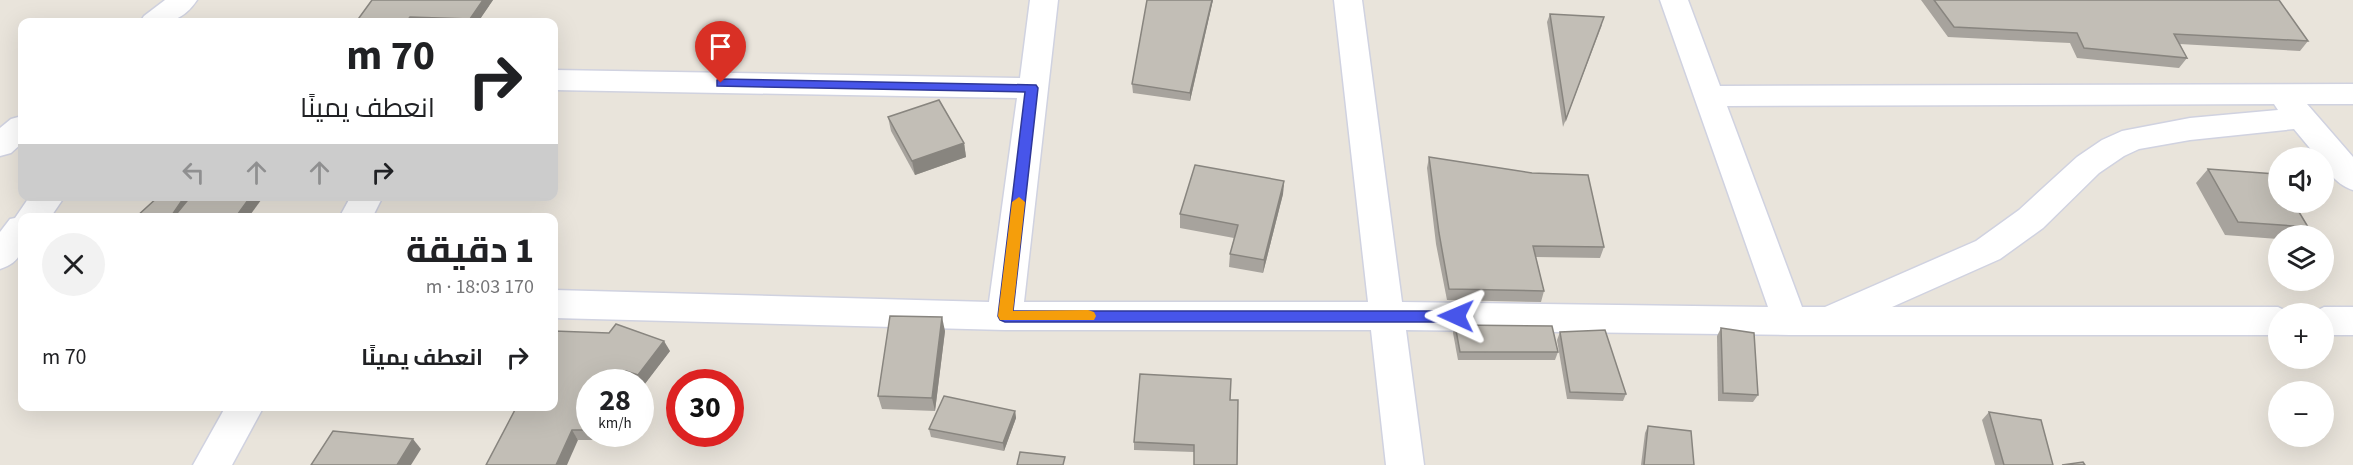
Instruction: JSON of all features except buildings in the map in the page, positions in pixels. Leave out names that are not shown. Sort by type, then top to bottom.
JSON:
[{"type":"street","points":[[159,18],[183,0]]},
{"type":"street","points":[[187,18],[201,0]]},
{"type":"street","points":[[1005,316],[1044,0]]},
{"type":"street","points":[[1348,0],[1405,465]]},
{"type":"street","points":[[1674,0],[1790,321]]},
{"type":"street","points":[[558,80],[1032,88]]},
{"type":"street","points":[[2281,93],[2353,178]]},
{"type":"street","points":[[1708,96],[2353,93]]},
{"type":"street","points":[[1827,321],[1988,250],[2031,219],[2088,165],[2113,147],[2133,139],[2190,129],[2301,118]]},
{"type":"street","points":[[0,145],[18,130]]},
{"type":"street","points":[[35,213],[45,201]]},
{"type":"street","points":[[0,256],[18,233]]},
{"type":"street","points":[[558,304],[1005,316],[1385,316],[1790,321],[2268,321]]},
{"type":"street","points":[[2334,321],[2353,321]]},
{"type":"street","points":[[212,465],[243,411]]},
{"type":"slow traffic","points":[[1019,202],[1005,316],[1088,316]]},
{"type":"route","points":[[721,83],[1032,88],[1005,316],[1456,316]]}]
